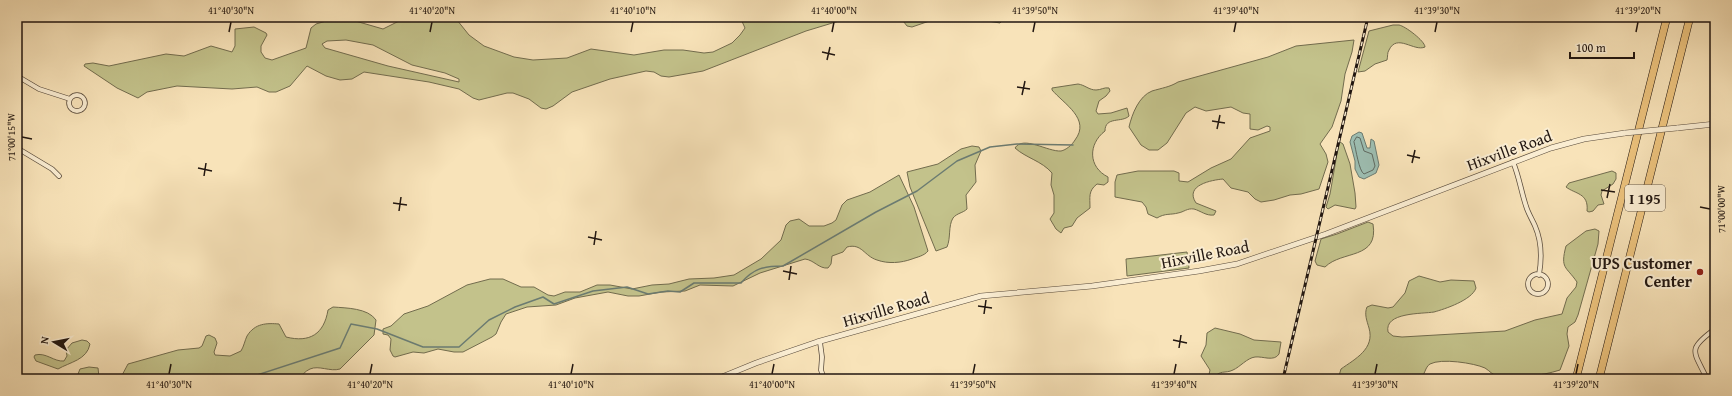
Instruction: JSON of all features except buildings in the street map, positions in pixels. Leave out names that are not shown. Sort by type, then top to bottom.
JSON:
[{"type":"highway","name":"I 195","points":[[1576,379],[1667,17]]},
{"type":"highway","name":"I 195","points":[[1599,379],[1690,17]]},
{"type":"street","points":[[17,76],[39,89],[70,100]]},
{"type":"street","points":[[76,95],[81,96],[85,102],[84,107],[79,111],[73,110],[69,104],[70,100],[76,95]]},
{"type":"street","name":"Hixville Road","points":[[716,379],[756,363],[820,342],[981,296],[1097,285],[1230,266],[1326,234],[1513,162],[1570,142],[1625,133],[1715,124]]},
{"type":"street","points":[[17,148],[52,169],[59,176]]},
{"type":"street","points":[[1513,162],[1523,192],[1526,207],[1536,227],[1542,260],[1539,274]]},
{"type":"street","points":[[1539,274],[1545,278],[1547,285],[1543,292],[1536,294],[1530,290],[1528,283],[1532,276],[1539,274]]},
{"type":"street","points":[[1707,379],[1696,359],[1695,351],[1700,340],[1715,329]]},
{"type":"street","points":[[820,342],[822,357],[821,370],[824,379]]},
{"type":"shaded area","points":[[407,17],[451,17],[457,20],[469,35],[484,46],[514,57],[533,60],[567,58],[591,49],[634,55],[664,50],[683,50],[704,53],[713,52],[732,43],[740,35],[745,28],[740,17],[862,17],[839,21],[806,31],[703,71],[669,77],[646,71],[610,79],[572,92],[553,106],[546,109],[541,108],[529,99],[513,93],[507,93],[479,100],[459,89],[429,82],[364,72],[352,79],[340,80],[326,76],[307,66],[290,86],[276,92],[269,92],[257,87],[232,89],[177,86],[147,92],[138,98],[117,88],[84,66],[85,64],[93,63],[109,66],[166,54],[184,56],[211,46],[232,52],[235,46],[235,29],[254,27],[266,33],[267,35],[261,46],[261,52],[265,58],[272,60],[306,48],[311,28],[316,24],[333,19],[345,18],[383,29]],"holes":[[[346,40],[373,45],[412,65],[445,73],[459,79],[459,82],[388,66],[325,48],[322,44],[327,41]]]},
{"type":"shaded area","points":[[900,17],[941,17],[912,27],[907,26]]},
{"type":"shaded area","points":[[988,17],[1001,17],[1003,20],[1000,23],[988,21],[986,20]]},
{"type":"shaded area","points":[[1393,25],[1402,26],[1410,31],[1422,41],[1425,47],[1421,48],[1396,43],[1392,45],[1389,50],[1387,60],[1375,64],[1365,71],[1358,72],[1369,31]]},
{"type":"shaded area","points":[[1354,40],[1345,74],[1341,101],[1332,127],[1320,144],[1326,154],[1328,162],[1319,189],[1261,202],[1255,199],[1248,192],[1231,188],[1223,179],[1206,182],[1196,188],[1193,197],[1196,203],[1216,211],[1214,215],[1208,215],[1192,209],[1163,215],[1157,218],[1148,214],[1146,207],[1142,202],[1115,197],[1115,182],[1117,175],[1138,171],[1174,171],[1179,173],[1179,181],[1188,182],[1211,168],[1231,159],[1250,138],[1270,131],[1270,127],[1267,126],[1258,130],[1250,129],[1250,114],[1243,113],[1231,107],[1206,111],[1195,107],[1186,113],[1167,143],[1158,150],[1149,150],[1141,145],[1129,127],[1137,106],[1147,93],[1178,82],[1268,57],[1296,46]]},
{"type":"shaded area","points":[[1078,84],[1094,90],[1109,88],[1110,91],[1099,101],[1096,111],[1098,114],[1111,113],[1127,108],[1129,116],[1108,123],[1105,131],[1095,142],[1093,149],[1094,161],[1101,173],[1108,177],[1108,182],[1104,185],[1097,184],[1092,189],[1090,194],[1090,208],[1077,218],[1072,226],[1064,228],[1061,233],[1056,229],[1050,219],[1054,213],[1054,195],[1051,185],[1052,173],[1044,165],[1015,148],[1019,144],[1024,143],[1061,151],[1065,150],[1071,145],[1079,132],[1080,125],[1078,119],[1069,106],[1052,90],[1052,88]]},
{"type":"shaded area","points":[[1340,142],[1343,144],[1350,164],[1355,193],[1355,209],[1335,205],[1328,209],[1326,207]]},
{"type":"shaded area","points":[[972,146],[979,147],[981,151],[975,165],[976,182],[966,195],[967,209],[956,215],[951,221],[947,247],[936,251],[910,187],[907,172],[938,164],[961,149]]},
{"type":"shaded area","points":[[1612,171],[1616,173],[1616,179],[1613,184],[1602,191],[1601,195],[1604,204],[1598,205],[1593,211],[1587,211],[1587,205],[1584,197],[1566,187],[1569,183]]},
{"type":"shaded area","points":[[899,175],[914,207],[928,251],[908,260],[899,262],[881,261],[873,258],[860,248],[852,246],[847,247],[843,252],[832,256],[831,264],[828,268],[822,267],[805,259],[760,273],[733,286],[700,285],[685,291],[661,292],[639,296],[628,296],[608,292],[575,298],[556,305],[527,307],[506,314],[496,334],[463,352],[438,349],[424,353],[413,352],[395,357],[390,350],[391,339],[388,335],[383,334],[383,329],[391,326],[404,314],[428,306],[467,285],[490,279],[503,279],[521,287],[534,287],[548,295],[554,296],[565,292],[580,292],[597,285],[610,285],[632,289],[652,285],[669,284],[689,279],[714,278],[734,275],[761,259],[781,240],[786,225],[790,221],[799,219],[809,226],[824,226],[832,223],[836,220],[842,205],[847,200],[870,192]]},
{"type":"shaded area","points":[[1368,222],[1373,224],[1373,235],[1370,244],[1365,249],[1332,262],[1325,267],[1317,265],[1315,261],[1321,239]]},
{"type":"shaded area","points":[[1595,229],[1599,231],[1598,244],[1578,315],[1575,322],[1568,327],[1567,334],[1569,346],[1560,370],[1545,374],[1505,377],[1493,374],[1485,368],[1473,364],[1442,361],[1428,365],[1420,379],[1338,379],[1341,369],[1358,357],[1369,342],[1370,335],[1366,315],[1367,307],[1372,305],[1388,308],[1393,307],[1405,293],[1409,281],[1419,276],[1440,282],[1451,280],[1474,281],[1476,288],[1464,300],[1451,306],[1434,312],[1398,317],[1388,325],[1388,332],[1393,336],[1402,337],[1505,331],[1535,320],[1562,314],[1567,298],[1576,287],[1577,282],[1565,267],[1564,253],[1566,246],[1586,231]]},
{"type":"shaded area","points":[[1187,252],[1189,268],[1127,276],[1126,259]]},
{"type":"shaded area","points":[[333,307],[350,308],[362,311],[368,313],[376,320],[374,335],[340,369],[332,370],[313,368],[297,379],[120,379],[128,364],[178,350],[199,348],[202,346],[206,336],[209,335],[215,338],[217,343],[214,352],[215,355],[230,356],[241,351],[247,336],[257,326],[279,324],[286,337],[302,339],[309,337],[319,331],[326,318],[328,310]]},
{"type":"shaded area","points":[[1215,328],[1240,334],[1254,340],[1281,342],[1279,354],[1274,358],[1252,358],[1233,370],[1220,373],[1213,379],[1208,379],[1210,370],[1201,356],[1206,345],[1207,333]]},
{"type":"shaded area","points":[[82,340],[87,341],[90,344],[85,354],[77,360],[58,369],[36,361],[34,357],[35,355],[39,354],[64,361],[67,356],[66,350],[72,343]]},
{"type":"shaded area","points":[[89,367],[98,368],[99,377],[114,379],[76,379],[80,369]]},
{"type":"water","points":[[1359,132],[1362,133],[1367,148],[1370,148],[1371,139],[1374,141],[1379,165],[1376,173],[1364,179],[1359,177],[1355,169],[1355,161],[1350,142],[1352,136]]},
{"type":"waterway","points":[[178,379],[190,375],[248,378],[340,348],[351,324],[377,329],[423,347],[459,347],[489,320],[515,307],[543,297],[554,304],[593,291],[627,287],[648,294],[668,291],[680,292],[694,283],[741,283],[755,271],[765,267],[783,266],[876,212],[917,191],[957,161],[990,147],[1017,144],[1073,145]]},
{"type":"railway","points":[[1283,379],[1368,17]]},
{"type":"place","name":"UPS Customer Center","points":[[1700,272]]}]
